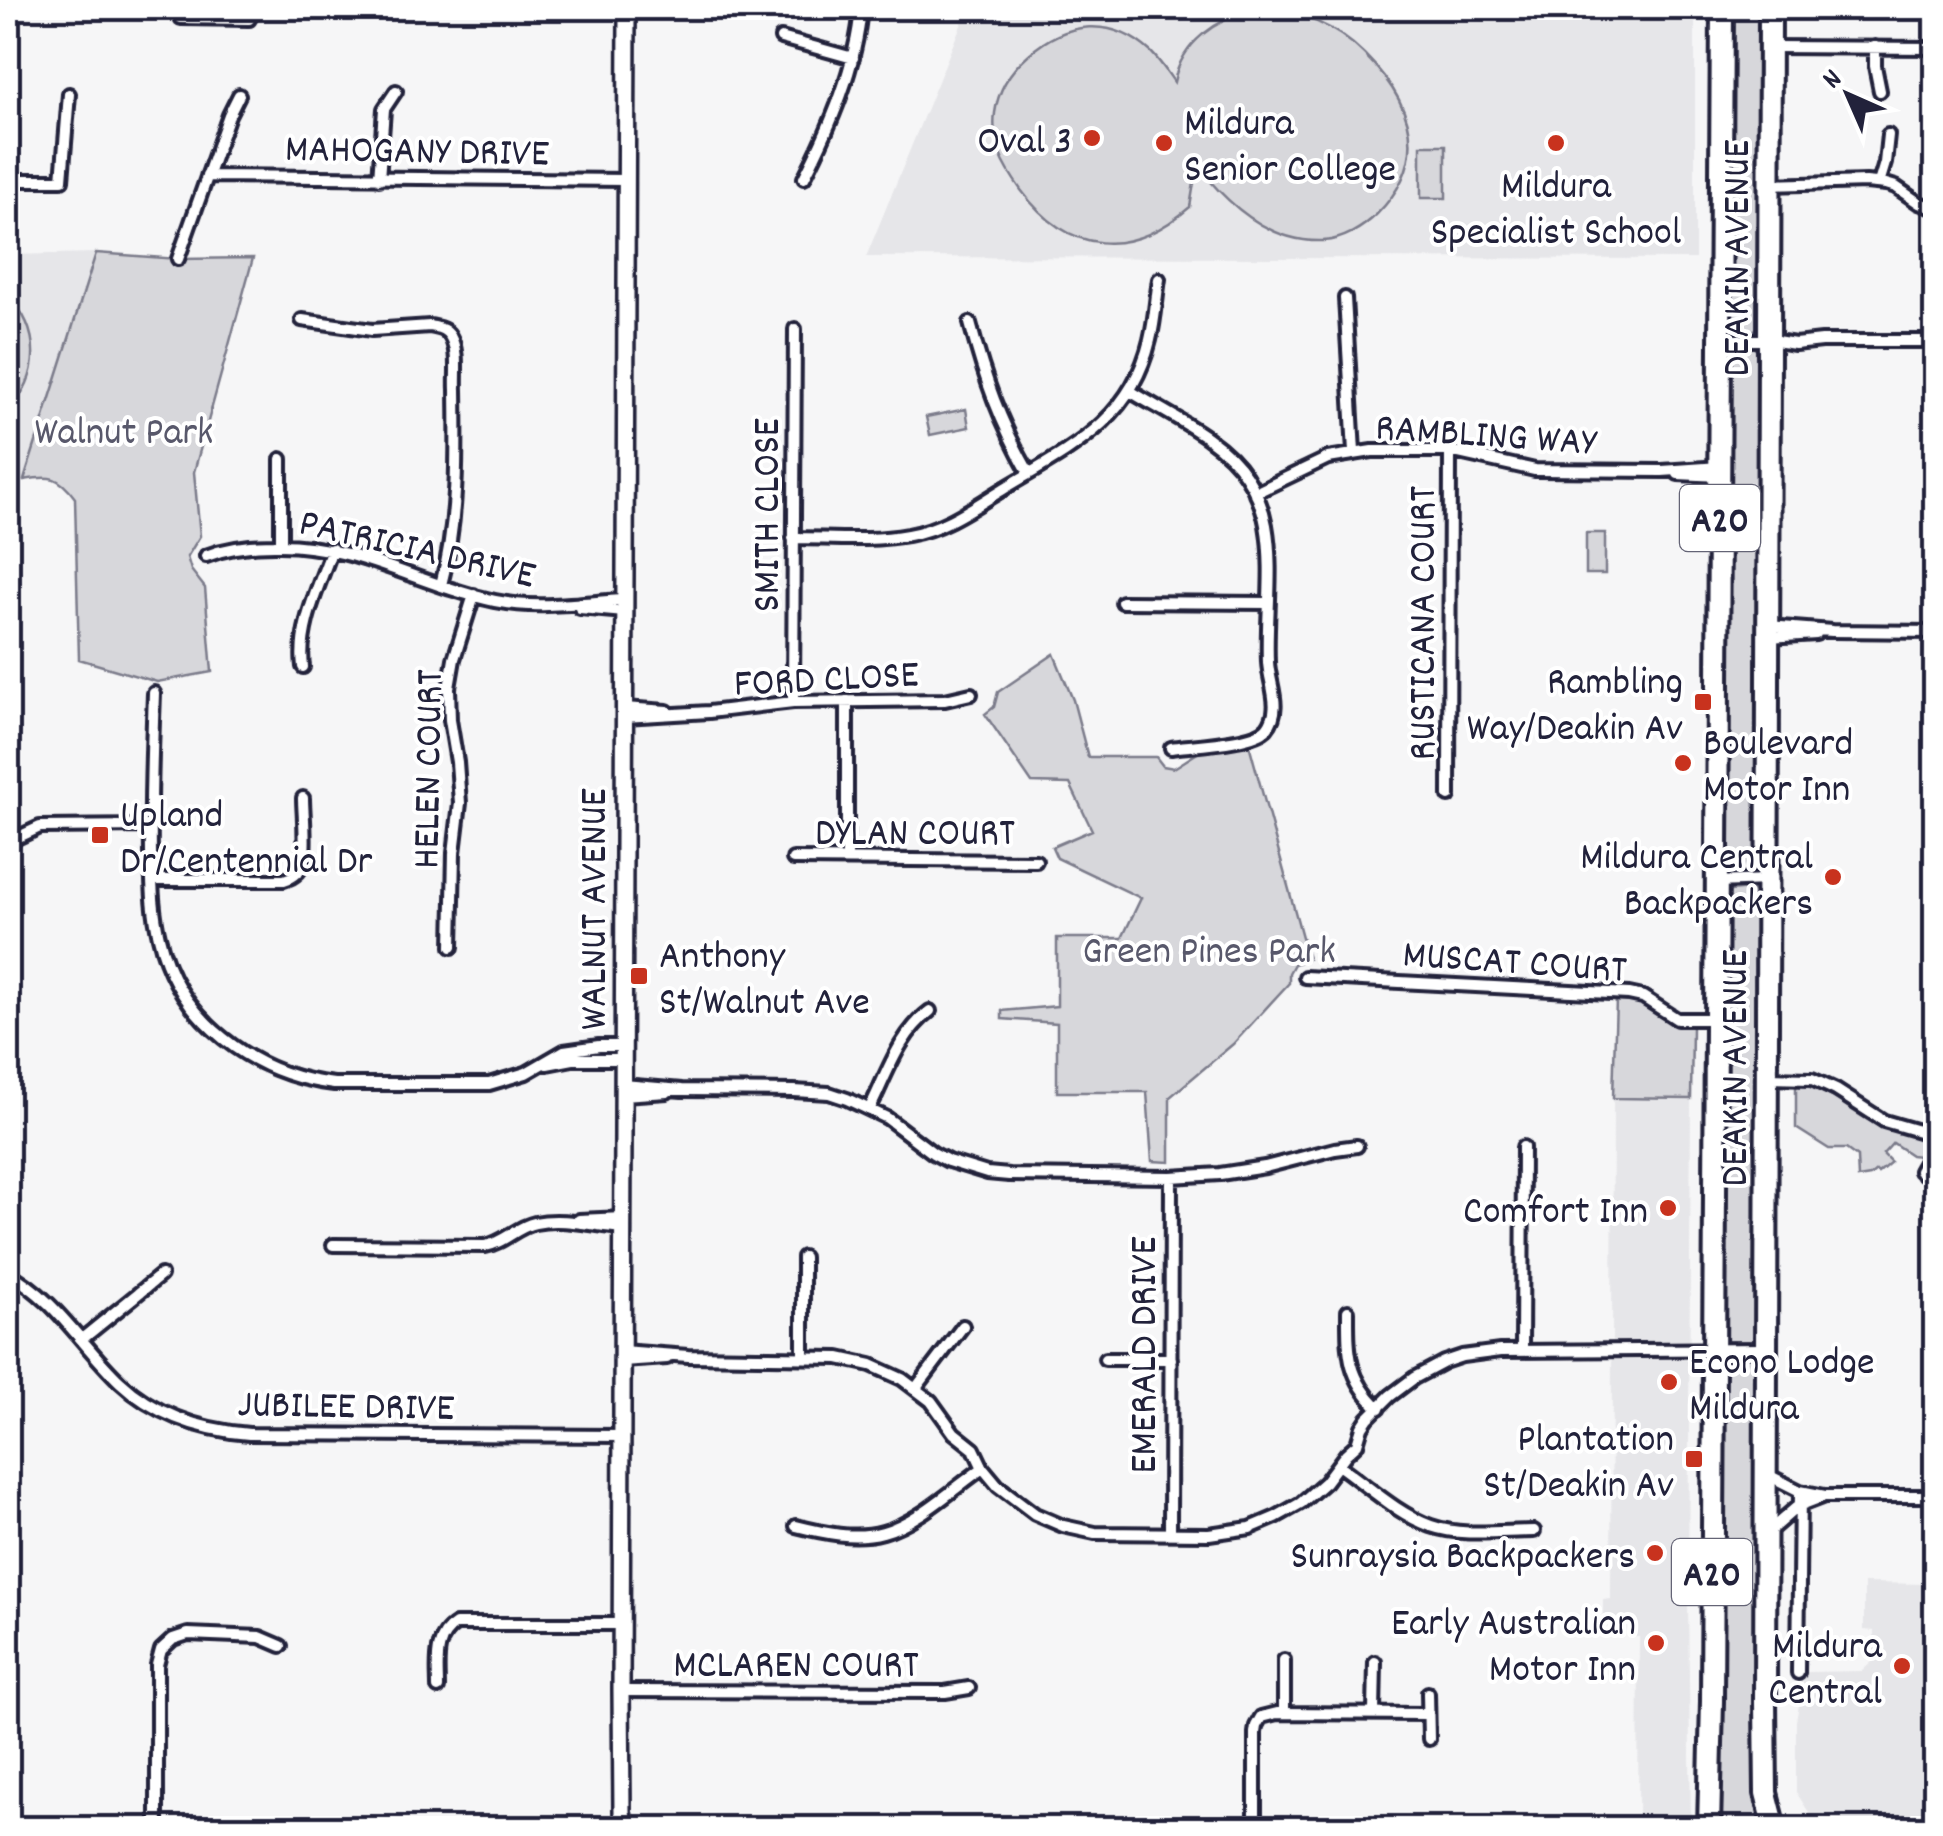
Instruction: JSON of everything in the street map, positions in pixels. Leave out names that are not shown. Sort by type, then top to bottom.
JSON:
[{"type":"highway","name":"DEAKIN AVENUE","points":[[1709,1828],[1722,8]]},
{"type":"highway","name":"DEAKIN AVENUE","points":[[1770,8],[1765,1535],[1766,1793],[1775,1828]]},
{"type":"street","points":[[181,18],[249,19],[254,8]]},
{"type":"street","name":"WALNUT AVENUE","points":[[621,1828],[627,8]]},
{"type":"street","points":[[804,178],[854,58],[861,8]]},
{"type":"street","points":[[781,38],[854,58]]},
{"type":"street","points":[[1874,47],[1880,91]]},
{"type":"street","points":[[1770,48],[1936,48]]},
{"type":"street","points":[[378,178],[384,109],[396,91]]},
{"type":"street","points":[[8,180],[62,180],[69,94]]},
{"type":"street","points":[[178,259],[239,95]]},
{"type":"street","points":[[1879,183],[1886,163],[1888,135]]},
{"type":"street","name":"MAHOGANY DRIVE","points":[[208,176],[625,180]]},
{"type":"street","points":[[1769,185],[1879,183],[1936,210]]},
{"type":"street","points":[[793,538],[898,536],[926,530],[958,516],[1096,431],[1130,391],[1151,338],[1159,279]]},
{"type":"street","points":[[1345,298],[1354,452]]},
{"type":"street","points":[[302,320],[387,331],[430,326],[449,334],[455,352],[458,464],[441,585]]},
{"type":"street","points":[[970,323],[988,389],[1030,474]]},
{"type":"street","name":"SMITH CLOSE","points":[[793,702],[795,329]]},
{"type":"street","points":[[1721,340],[1782,337],[1936,341]]},
{"type":"street","points":[[1130,391],[1220,448],[1240,466],[1255,493],[1267,530],[1268,665],[1275,706],[1266,728],[1254,736],[1171,748]]},
{"type":"street","name":"RAMBLING WAY","points":[[1255,493],[1328,458],[1390,450],[1450,450],[1535,470],[1662,471],[1696,476],[1720,471]]},
{"type":"street","name":"RUSTICANA COURT","points":[[1449,796],[1450,450]]},
{"type":"street","points":[[281,460],[281,544]]},
{"type":"street","name":"PATRICIA DRIVE","points":[[206,556],[238,546],[281,544],[332,549],[513,604],[625,606]]},
{"type":"street","points":[[303,668],[304,629],[332,549]]},
{"type":"street","name":"HELEN COURT","points":[[452,947],[454,853],[460,803],[449,688],[474,595]]},
{"type":"street","points":[[1122,602],[1268,602]]},
{"type":"street","points":[[1768,632],[1936,632]]},
{"type":"street","points":[[154,693],[150,826],[153,902],[160,940],[185,996],[207,1024],[238,1050],[295,1078],[363,1084],[490,1084],[541,1066],[623,1052]]},
{"type":"street","name":"FORD CLOSE","points":[[624,713],[709,712],[793,702],[945,700],[971,694]]},
{"type":"street","points":[[847,700],[847,860]]},
{"type":"street","points":[[152,880],[290,878],[300,870],[304,859],[303,798]]},
{"type":"street","points":[[8,842],[40,827],[150,826]]},
{"type":"street","name":"DYLAN COURT","points":[[793,859],[1036,861]]},
{"type":"street","points":[[1716,882],[1767,880]]},
{"type":"street","name":"MUSCAT COURT","points":[[1305,977],[1630,994],[1642,996],[1677,1019],[1715,1019]]},
{"type":"street","points":[[870,1108],[904,1038],[930,1011]]},
{"type":"street","points":[[1766,1078],[1812,1080],[1836,1090],[1884,1121],[1936,1139],[1920,1171],[1936,1181]]},
{"type":"street","points":[[623,1090],[813,1092],[847,1098],[887,1118],[933,1153],[987,1173],[1171,1177],[1244,1171],[1357,1146]]},
{"type":"street","points":[[1522,1350],[1523,1148]]},
{"type":"street","name":"EMERALD DRIVE","points":[[1170,1534],[1171,1177]]},
{"type":"street","points":[[333,1244],[485,1246],[540,1222],[599,1218],[623,1223]]},
{"type":"street","points":[[802,1357],[803,1256]]},
{"type":"street","name":"JUBILEE DRIVE","points":[[8,1273],[50,1303],[134,1394],[209,1429],[249,1434],[622,1436]]},
{"type":"street","points":[[82,1339],[161,1274]]},
{"type":"street","points":[[1348,1311],[1348,1348],[1354,1376],[1379,1408]]},
{"type":"street","points":[[916,1388],[964,1326]]},
{"type":"street","points":[[622,1356],[856,1360],[887,1371],[916,1388],[938,1408],[954,1433],[974,1449],[998,1486],[1035,1514],[1094,1533],[1170,1534],[1230,1532],[1264,1523],[1301,1503],[1325,1482],[1360,1439],[1364,1423],[1401,1386],[1444,1362],[1481,1352],[1522,1350],[1766,1349]]},
{"type":"street","points":[[1105,1360],[1171,1359]]},
{"type":"street","points":[[1338,1465],[1430,1526],[1460,1532],[1534,1531]]},
{"type":"street","points":[[796,1526],[840,1535],[882,1532],[909,1520],[984,1468]]},
{"type":"street","points":[[1766,1473],[1800,1491],[1824,1496],[1936,1496]]},
{"type":"street","points":[[1798,1673],[1800,1491]]},
{"type":"street","points":[[1765,1535],[1798,1506],[1824,1496]]},
{"type":"street","points":[[438,1688],[439,1644],[444,1632],[456,1624],[622,1624]]},
{"type":"street","points":[[157,1828],[157,1665],[161,1650],[173,1639],[188,1634],[260,1636],[281,1646]]},
{"type":"street","points":[[1284,1660],[1284,1713]]},
{"type":"street","points":[[1374,1714],[1375,1662]]},
{"type":"street","name":"MCLAREN COURT","points":[[621,1691],[945,1692],[970,1688]]},
{"type":"street","points":[[1428,1693],[1429,1739]]},
{"type":"street","points":[[1255,1828],[1256,1726],[1265,1715],[1428,1714]]},
{"type":"shaded area","name":"Mildura Senior College","points":[[968,8],[1695,8],[1695,259],[866,257]]},
{"type":"shaded area","points":[[96,253],[24,480],[8,480],[8,255]]},
{"type":"shaded area","points":[[1613,1098],[1691,1099],[1688,1600],[1691,1828],[1638,1828],[1639,1637],[1635,1637],[1634,1624],[1603,1625],[1603,1600],[1611,1599]]},
{"type":"shaded area","name":"Mildura Central","points":[[1933,1513],[1935,1828],[1819,1828],[1796,1792],[1796,1721],[1805,1672],[1862,1671],[1874,1660],[1874,1631],[1864,1630],[1864,1583],[1932,1584]]},
{"type":"green space","points":[[1730,8],[1763,8],[1761,325],[1746,332],[1730,325]]},
{"type":"green space","points":[[1254,10],[1299,16],[1340,34],[1364,54],[1395,92],[1410,132],[1410,152],[1394,193],[1365,224],[1345,236],[1323,241],[1285,235],[1236,207],[1197,165],[1190,207],[1145,235],[1123,242],[1101,242],[1080,238],[1059,227],[1021,190],[1000,154],[995,113],[1002,88],[1011,74],[1043,44],[1058,35],[1089,27],[1121,32],[1151,52],[1174,82],[1185,55],[1203,34],[1227,19]]},
{"type":"green space","points":[[1421,145],[1446,145],[1446,198],[1421,198]]},
{"type":"green space","name":"Walnut Park","points":[[96,253],[178,259],[253,258],[194,472],[200,536],[187,557],[191,570],[205,588],[212,672],[157,682],[79,659],[75,498],[54,479],[24,480]]},
{"type":"green space","points":[[8,296],[27,323],[33,353],[27,383],[8,410]]},
{"type":"green space","points":[[1753,347],[1761,354],[1759,866],[1752,872],[1732,872],[1726,868],[1730,354],[1736,348]]},
{"type":"green space","points":[[966,409],[969,427],[930,435],[926,417]]},
{"type":"green space","points":[[1586,533],[1605,533],[1605,574],[1586,574]]},
{"type":"green space","name":"Green Pines Park","points":[[1054,654],[1073,700],[1088,757],[1156,757],[1163,766],[1174,768],[1199,752],[1249,744],[1308,959],[1294,964],[1289,983],[1233,1044],[1170,1097],[1170,1162],[1152,1161],[1147,1092],[1057,1092],[1057,1023],[1002,1019],[1002,1011],[1057,1006],[1057,938],[1122,938],[1141,898],[1057,858],[1052,847],[1092,830],[1070,784],[1032,783],[985,714],[994,707],[998,692]]},
{"type":"green space","points":[[1750,889],[1759,895],[1757,1339],[1752,1342],[1725,1341],[1724,898],[1730,891]]},
{"type":"green space","points":[[1616,999],[1638,1003],[1670,1022],[1692,1026],[1691,1099],[1613,1098]]},
{"type":"green space","points":[[1796,1084],[1830,1096],[1881,1127],[1916,1138],[1925,1144],[1923,1152],[1911,1155],[1893,1143],[1883,1154],[1891,1162],[1878,1173],[1858,1178],[1857,1157],[1846,1149],[1829,1149],[1796,1128]]},
{"type":"green space","points":[[1752,1357],[1757,1361],[1766,1828],[1723,1823],[1719,1790],[1722,1361]]},
{"type":"place","name":"Oval 3","points":[[1092,138]]},
{"type":"place","name":"Mildura Senior College","points":[[1164,143]]},
{"type":"place","name":"Mildura Specialist School","points":[[1556,143]]},
{"type":"place","name":"Rambling Way/Deakin Av","points":[[1703,702]]},
{"type":"place","name":"Boulevard Motor Inn","points":[[1683,763]]},
{"type":"place","name":"Upland Dr/Centennial Dr","points":[[100,835]]},
{"type":"place","name":"Mildura Central Backpackers","points":[[1833,877]]},
{"type":"place","name":"Anthony St/Walnut Ave","points":[[639,976]]},
{"type":"place","name":"Comfort Inn","points":[[1668,1208]]},
{"type":"place","name":"Econo Lodge Mildura","points":[[1669,1382]]},
{"type":"place","name":"Plantation St/Deakin Av","points":[[1694,1459]]},
{"type":"place","name":"Sunraysia Backpackers","points":[[1655,1553]]},
{"type":"place","name":"Early Australian Motor Inn","points":[[1656,1643]]},
{"type":"place","name":"Mildura Central","points":[[1902,1666]]}]
